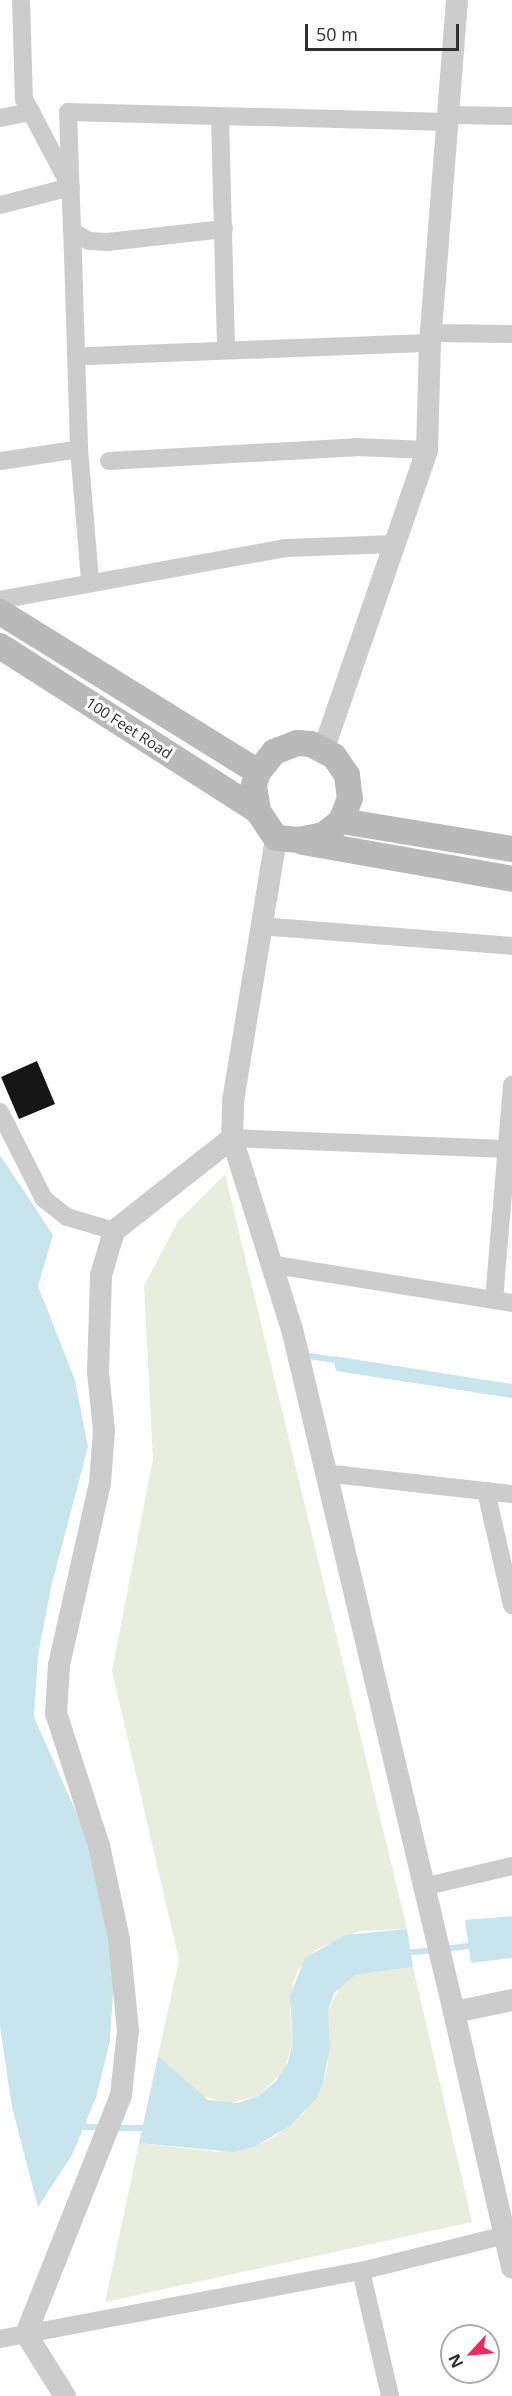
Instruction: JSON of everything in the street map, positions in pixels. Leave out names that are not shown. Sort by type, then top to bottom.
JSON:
[{"type":"main road","name":"100 Feet Road","points":[[0,612],[258,772]]},
{"type":"main road","name":"100 Feet Road","points":[[0,646],[258,811]]},
{"type":"main road","points":[[276,838],[312,839],[324,835],[341,821],[350,787],[342,765],[324,748],[298,743],[274,752],[258,772],[254,798],[258,811],[276,838],[512,879]]},
{"type":"main road","points":[[341,821],[512,849]]},
{"type":"street","points":[[21,0],[24,99],[70,188],[72,231],[89,241],[224,229]]},
{"type":"street","points":[[324,748],[427,450],[431,338],[457,0]]},
{"type":"street","points":[[0,118],[30,112]]},
{"type":"street","points":[[90,581],[79,449],[68,112],[220,117],[512,116]]},
{"type":"street","points":[[220,117],[226,348]]},
{"type":"street","points":[[0,205],[70,188]]},
{"type":"street","points":[[88,356],[512,334]]},
{"type":"street","points":[[109,461],[356,447],[427,450]]},
{"type":"street","points":[[0,461],[79,449]]},
{"type":"street","points":[[0,600],[90,581],[286,548],[395,544]]},
{"type":"street","points":[[276,838],[233,1101],[232,1138],[274,1265],[429,1894],[512,2267]]},
{"type":"street","points":[[260,926],[512,946]]},
{"type":"street","points":[[494,1300],[508,1190],[506,1149],[512,1085]]},
{"type":"street","points":[[0,1112],[44,1198],[67,1217],[114,1231]]},
{"type":"street","points":[[27,2334],[122,2095],[128,2031],[119,1939],[99,1846],[56,1713],[59,1665],[100,1483],[104,1430],[98,1372],[101,1275],[114,1231],[232,1138],[506,1149]]},
{"type":"street","points":[[274,1265],[512,1303]]},
{"type":"street","points":[[324,1473],[512,1494]]},
{"type":"street","points":[[486,1491],[512,1605]]},
{"type":"street","points":[[429,1894],[512,1866]]},
{"type":"street","points":[[454,2012],[512,2000]]},
{"type":"street","points":[[0,2339],[361,2271],[505,2235]]},
{"type":"street","points":[[361,2271],[390,2396]]},
{"type":"street","points":[[27,2334],[64,2396]]},
{"type":"green space","points":[[225,1174],[407,1929],[360,1931],[317,1949],[298,1970],[293,1983],[290,2008],[293,2041],[283,2072],[258,2096],[227,2104],[199,2095],[158,2056],[179,1960],[112,1671],[153,1459],[144,1286],[178,1221]]},
{"type":"green space","points":[[413,1967],[472,2222],[105,2302],[139,2143],[218,2152],[256,2146],[274,2137],[304,2113],[323,2083],[328,2065],[328,2011],[340,1986],[355,1975]]},
{"type":"water","points":[[0,1155],[53,1235],[38,1286],[75,1380],[88,1447],[52,1583],[38,1655],[34,1717],[81,1823],[104,1907],[114,1980],[110,2040],[96,2098],[72,2155],[38,2207],[12,2107],[0,2027]]},
{"type":"water","points":[[333,1356],[512,1384],[512,1398],[336,1371]]},
{"type":"water","points":[[512,1916],[512,1958],[471,1963],[465,1920]]},
{"type":"water","points":[[407,1929],[413,1967],[355,1975],[334,1993],[328,2011],[330,2047],[323,2083],[316,2099],[291,2125],[256,2146],[233,2152],[139,2143],[158,2056],[208,2100],[237,2103],[258,2096],[276,2081],[288,2062],[293,2041],[290,1996],[305,1958],[345,1935]]},
{"type":"building","points":[[37,1061],[55,1104],[19,1119],[1,1077]]},
{"type":"waterway","points":[[303,1355],[340,1361]]},
{"type":"waterway","points":[[444,1949],[476,1945]]},
{"type":"waterway","points":[[402,1953],[434,1950]]},
{"type":"waterway","points":[[82,2120],[85,2127],[104,2127]]},
{"type":"waterway","points":[[114,2128],[149,2128]]}]
